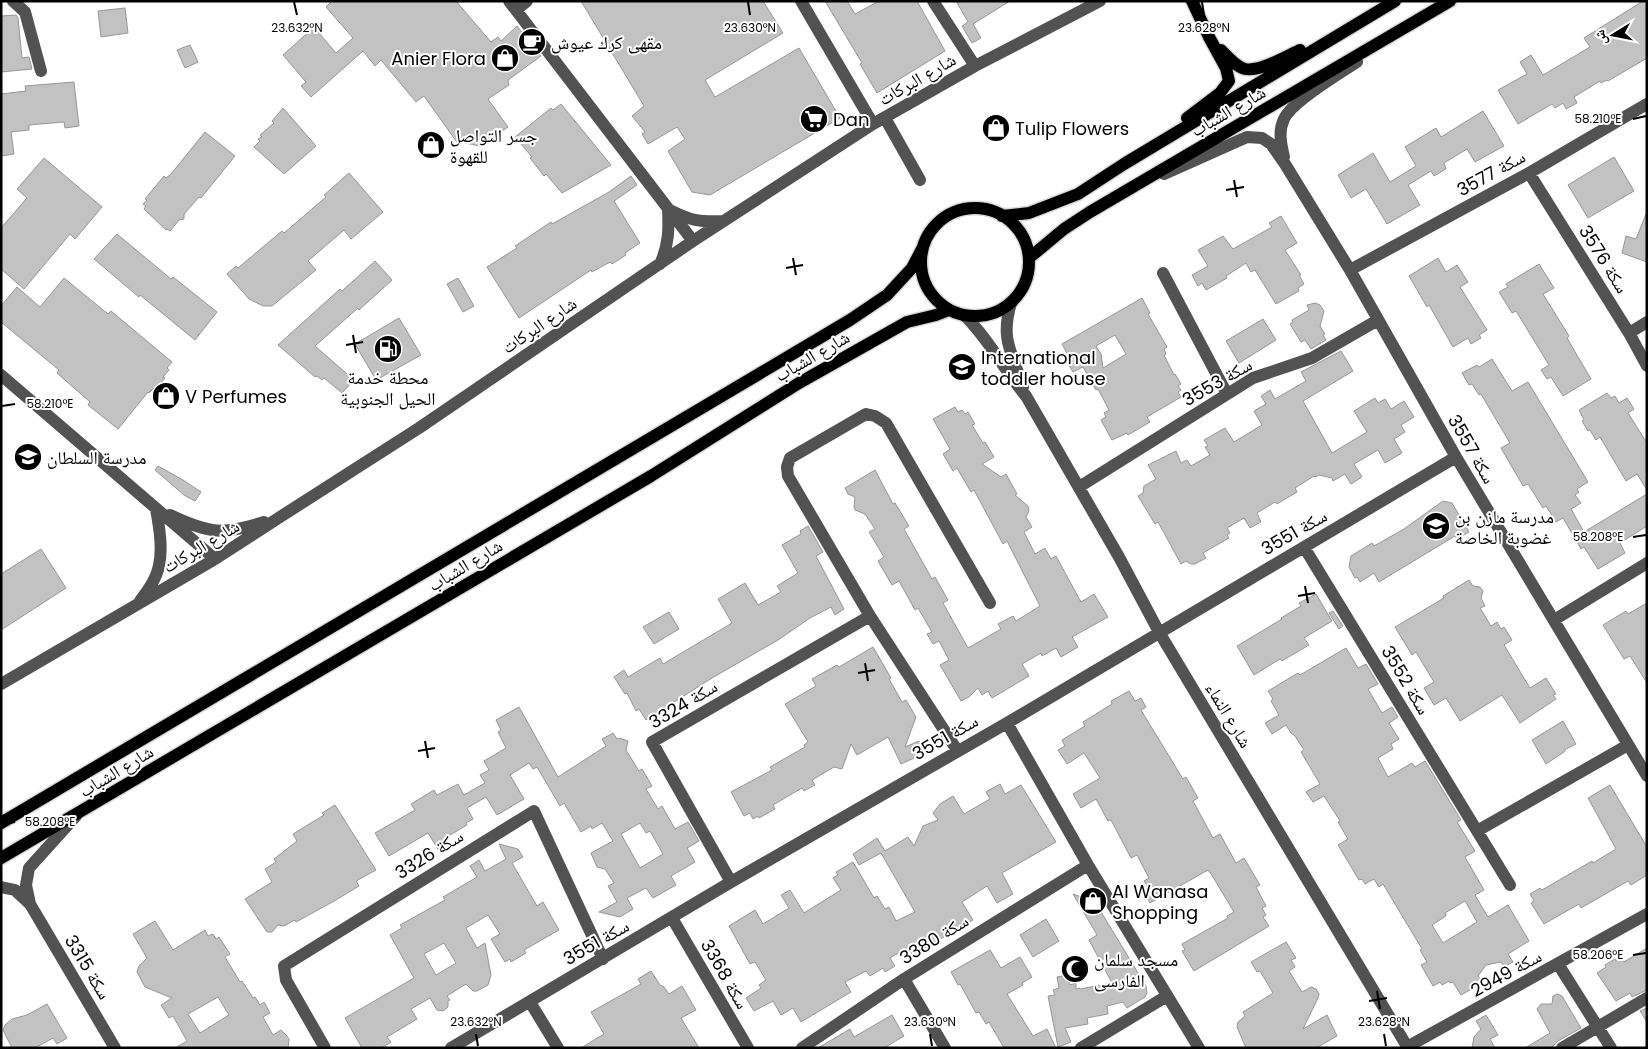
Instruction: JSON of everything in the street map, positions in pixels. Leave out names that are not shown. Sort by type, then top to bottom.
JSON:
[{"type":"main road","points":[[1124,164],[1220,93],[1229,81],[1226,68],[1208,37],[1192,1]]},
{"type":"main road","name":"شارع الشباب","points":[[1002,216],[1030,214],[1078,194],[1124,164],[1395,1]]},
{"type":"main road","name":"شارع الشباب","points":[[1028,258],[1064,229],[1123,193],[1450,1]]},
{"type":"main road","points":[[1208,37],[1233,63],[1244,69],[1254,69],[1275,62],[1368,18]]},
{"type":"main road","points":[[980,208],[1002,216],[1016,227],[1024,242],[1028,258],[1028,271],[1019,293],[1000,310],[989,314],[964,315],[949,310],[937,301],[928,290],[923,276],[921,261],[926,238],[936,225],[948,215],[958,210],[980,208]]},
{"type":"main road","name":"شارع الشباب","points":[[1,823],[850,320],[887,295],[912,268],[923,247]]},
{"type":"main road","name":"شارع الشباب","points":[[1,858],[651,476],[798,383],[907,322],[949,310]]},
{"type":"main road","points":[[1,816],[14,815]]},
{"type":"street","points":[[13,1],[25,12],[41,71]]},
{"type":"street","points":[[527,1],[512,6],[693,241]]},
{"type":"street","points":[[801,1],[874,124]]},
{"type":"street","points":[[934,1],[975,66]]},
{"type":"street","name":"شارع البركات","points":[[1,684],[215,559],[419,428],[693,241],[874,124],[975,66],[1100,1]]},
{"type":"street","points":[[1285,164],[1280,142],[1280,130],[1284,117],[1302,99],[1409,26]]},
{"type":"street","name":"سكة 3577","points":[[1350,270],[1529,173],[1647,104]]},
{"type":"street","points":[[885,118],[920,180]]},
{"type":"street","name":"سكة 3557","points":[[1123,193],[1247,137],[1262,138],[1271,144],[1350,270],[1456,457],[1647,776]]},
{"type":"street","name":"سكة 3576","points":[[1529,173],[1629,333],[1647,366]]},
{"type":"street","points":[[668,209],[699,222],[723,221]]},
{"type":"street","points":[[660,264],[665,253],[669,233],[668,209]]},
{"type":"street","points":[[1163,273],[1227,394]]},
{"type":"street","name":"شارع النماء","points":[[1011,302],[1006,332],[1008,348],[1026,396]]},
{"type":"street","name":"شارع النماء","points":[[964,315],[986,338],[1009,375],[1026,396],[1159,632],[1408,1047]]},
{"type":"street","name":"سكة 3553","points":[[1079,487],[1253,378],[1312,358],[1378,320]]},
{"type":"street","points":[[1629,333],[1647,322]]},
{"type":"street","points":[[1,376],[215,559]]},
{"type":"street","points":[[957,750],[870,616],[788,476],[790,458],[866,414],[875,416],[886,423],[990,603]]},
{"type":"street","name":"سكة 3551","points":[[451,1048],[1456,457]]},
{"type":"street","points":[[156,509],[207,530],[221,532],[240,529],[280,517]]},
{"type":"street","points":[[138,604],[152,583],[159,565],[160,548],[156,509]]},
{"type":"street","name":"سكة 3552","points":[[1304,547],[1510,886]]},
{"type":"street","points":[[1554,620],[1647,563]]},
{"type":"street","name":"سكة 3324","points":[[731,882],[652,742],[870,616]]},
{"type":"street","points":[[1007,722],[1088,865],[1199,1048]]},
{"type":"street","points":[[1477,832],[1628,745]]},
{"type":"street","name":"سكة 3326","points":[[325,1048],[286,980],[284,966],[534,811],[603,959]]},
{"type":"street","points":[[30,904],[26,885],[29,868],[78,813]]},
{"type":"street","name":"سكة 3380","points":[[802,1048],[904,979],[1088,865]]},
{"type":"street","points":[[1,887],[15,890],[30,904]]},
{"type":"street","name":"سكة 3315","points":[[30,904],[115,1048]]},
{"type":"street","name":"سكة 2949","points":[[1408,1047],[1647,914]]},
{"type":"street","name":"سكة 3368","points":[[672,918],[748,1048]]},
{"type":"street","points":[[1558,964],[1611,1048]]},
{"type":"street","points":[[904,979],[945,1048]]},
{"type":"street","points":[[1081,1048],[1168,996]]},
{"type":"street","points":[[1562,1048],[1647,998]]},
{"type":"street","points":[[530,1002],[558,1048]]},
{"type":"building","points":[[332,1],[456,1],[491,42],[498,37],[501,41],[517,26],[541,56],[508,80],[509,85],[488,99],[508,127],[480,146],[456,141],[424,96],[416,102],[381,60],[375,66],[363,51],[311,97],[301,86],[306,82],[283,55],[314,27],[336,53],[353,38],[326,7]]},
{"type":"building","points":[[581,1],[763,1],[783,33],[705,80],[715,97],[799,48],[840,118],[710,195],[692,192],[668,151],[685,139],[677,127],[648,144],[642,134],[645,132],[632,116],[644,106]]},
{"type":"building","points":[[825,1],[847,1],[855,14],[879,1],[917,1],[945,51],[877,93],[860,64],[862,63]]},
{"type":"building","points":[[956,1],[1010,1],[973,24],[981,38],[972,43],[962,26],[968,22]]},
{"type":"building","points":[[1643,1],[1647,1],[1647,58],[1608,81],[1601,83],[1600,81],[1574,97],[1577,103],[1566,109],[1563,103],[1555,108],[1552,104],[1518,124],[1498,90],[1527,74],[1520,62],[1531,55],[1543,75],[1590,47],[1584,38]]},
{"type":"building","points":[[125,8],[128,33],[101,37],[98,11]]},
{"type":"building","points":[[16,15],[18,18],[22,58],[29,57],[32,69],[1,72],[1,16]]},
{"type":"building","points":[[190,45],[198,62],[185,68],[177,50]]},
{"type":"building","points":[[74,82],[79,126],[65,128],[64,122],[29,125],[29,130],[11,132],[14,154],[1,156],[1,94],[26,91],[25,86]]},
{"type":"building","points":[[561,104],[611,165],[562,193],[546,174],[544,176],[530,158],[532,157],[515,137],[551,108],[553,110]]},
{"type":"building","points":[[283,108],[316,146],[284,174],[254,147],[260,141],[258,139],[262,137],[260,135],[274,123],[272,121]]},
{"type":"building","points":[[1483,111],[1504,146],[1475,162],[1467,149],[1444,163],[1446,169],[1434,176],[1431,171],[1408,185],[1420,205],[1387,224],[1366,189],[1351,198],[1338,175],[1373,153],[1390,182],[1416,166],[1405,147],[1436,128],[1441,137]]},
{"type":"building","points":[[205,132],[235,156],[201,198],[199,197],[184,214],[184,219],[179,220],[170,231],[166,230],[144,209],[146,206],[143,204],[164,176],[166,178],[171,174]]},
{"type":"building","points":[[1614,157],[1634,191],[1588,218],[1568,185]]},
{"type":"building","points":[[44,158],[102,207],[75,239],[70,234],[24,289],[1,269],[1,228],[27,198],[17,189]]},
{"type":"building","points":[[349,173],[383,212],[351,239],[344,230],[308,261],[316,270],[272,306],[263,306],[249,299],[227,274],[236,266],[238,268],[282,231],[284,233],[326,197],[324,195]]},
{"type":"building","points":[[631,176],[637,185],[614,201],[640,243],[612,264],[610,262],[592,272],[591,270],[519,318],[487,267],[517,248],[515,246],[551,222],[552,224],[609,192]]},
{"type":"building","points":[[1646,214],[1647,262],[1622,253],[1626,236],[1636,239]]},
{"type":"building","points":[[1281,216],[1297,243],[1285,250],[1301,275],[1299,275],[1304,284],[1298,288],[1299,291],[1276,304],[1255,270],[1251,272],[1246,263],[1226,276],[1227,278],[1206,290],[1202,283],[1198,286],[1192,275],[1208,266],[1198,250],[1223,236],[1233,249],[1272,227],[1269,223]]},
{"type":"building","points":[[117,234],[171,279],[173,277],[217,312],[195,340],[94,259]]},
{"type":"building","points":[[1438,258],[1446,272],[1457,265],[1468,282],[1460,287],[1487,330],[1479,335],[1481,338],[1471,344],[1468,338],[1453,347],[1429,305],[1427,307],[1409,276]]},
{"type":"building","points":[[375,261],[392,280],[315,346],[354,380],[342,393],[324,378],[322,380],[317,376],[315,377],[278,345],[340,289],[342,291]]},
{"type":"building","points":[[1539,264],[1554,288],[1543,294],[1569,336],[1567,338],[1591,379],[1563,396],[1551,377],[1547,379],[1541,370],[1549,365],[1516,311],[1512,313],[1499,292],[1508,287],[1506,284]]},
{"type":"building","points":[[64,278],[108,314],[111,311],[172,362],[167,368],[169,370],[163,377],[165,378],[156,389],[154,388],[148,392],[118,429],[88,405],[90,402],[57,373],[59,370],[1,322],[1,306],[17,287],[40,307]]},
{"type":"building","points":[[458,278],[474,306],[463,312],[447,284]]},
{"type":"building","points":[[1142,298],[1150,313],[1148,314],[1167,347],[1164,349],[1166,354],[1164,355],[1181,384],[1178,386],[1181,390],[1178,392],[1181,397],[1147,417],[1150,422],[1128,435],[1127,433],[1112,440],[1101,420],[1106,417],[1104,413],[1109,410],[1083,367],[1073,372],[1067,362],[1069,357],[1062,344]],"holes":[[[1115,335],[1126,354],[1103,368],[1101,354],[1096,346]]]},
{"type":"building","points":[[1315,303],[1320,305],[1324,311],[1320,326],[1326,340],[1311,349],[1305,340],[1301,342],[1290,324],[1293,322],[1292,320],[1309,310],[1307,305]]},
{"type":"building","name":"محطة خدمة الحيل الجنوبية","points":[[399,318],[421,355],[376,380],[355,344]]},
{"type":"building","points":[[1263,319],[1276,340],[1239,363],[1226,341]]},
{"type":"building","points":[[1341,351],[1353,371],[1303,401],[1332,453],[1367,432],[1354,411],[1375,398],[1378,403],[1385,399],[1391,409],[1404,401],[1414,417],[1401,425],[1405,432],[1394,439],[1402,453],[1385,463],[1378,450],[1354,464],[1362,477],[1351,484],[1345,474],[1333,481],[1332,478],[1319,475],[1314,476],[1295,488],[1297,492],[1257,513],[1261,522],[1250,528],[1244,518],[1227,528],[1230,533],[1227,535],[1229,538],[1203,553],[1206,558],[1195,564],[1186,561],[1181,564],[1158,522],[1155,524],[1138,496],[1143,493],[1144,486],[1156,479],[1148,465],[1176,451],[1181,463],[1187,460],[1191,466],[1210,455],[1205,447],[1208,446],[1204,440],[1225,428],[1234,442],[1262,425],[1254,411],[1266,404],[1261,396],[1270,390],[1275,399],[1306,381],[1301,372]]},
{"type":"building","points":[[1492,359],[1512,391],[1528,382],[1588,482],[1577,489],[1579,492],[1575,495],[1581,503],[1571,509],[1584,532],[1647,494],[1647,526],[1620,543],[1625,553],[1598,569],[1584,547],[1581,549],[1563,518],[1556,522],[1546,506],[1543,508],[1528,484],[1523,486],[1501,448],[1510,443],[1481,394],[1479,395],[1472,384],[1469,385],[1462,373],[1477,365],[1479,367]]},
{"type":"building","points":[[1607,393],[1611,398],[1615,396],[1619,403],[1627,398],[1634,409],[1628,413],[1647,443],[1647,490],[1637,474],[1626,481],[1600,437],[1596,440],[1582,421],[1584,420],[1579,410]]},
{"type":"building","points":[[955,407],[958,412],[962,410],[965,414],[968,412],[975,424],[972,425],[994,457],[982,464],[1001,477],[1006,474],[1017,494],[1015,495],[1028,506],[1029,511],[1026,517],[1032,527],[1024,532],[1035,554],[1045,548],[1051,559],[1056,556],[1081,602],[1094,594],[1108,617],[1072,637],[1078,647],[1061,657],[1056,648],[1042,656],[1041,653],[1022,664],[1029,676],[992,698],[988,691],[982,695],[978,688],[969,697],[961,701],[940,665],[949,660],[939,641],[933,644],[927,634],[932,632],[918,608],[915,610],[899,581],[892,585],[878,561],[884,557],[869,532],[875,529],[865,514],[855,510],[855,497],[848,494],[845,488],[875,470],[893,504],[895,503],[909,526],[904,529],[932,579],[935,577],[948,600],[943,603],[968,648],[1001,629],[998,624],[1013,616],[1016,621],[1040,606],[1007,541],[1003,544],[974,490],[971,492],[957,468],[953,471],[943,454],[950,449],[933,419]]},
{"type":"building","points":[[158,466],[201,492],[195,501],[184,495],[155,470]]},
{"type":"building","points":[[1443,501],[1452,503],[1469,532],[1457,539],[1455,536],[1379,582],[1374,573],[1360,582],[1357,577],[1355,578],[1349,567],[1351,556],[1372,543],[1374,546],[1404,529]]},
{"type":"building","points":[[808,526],[823,552],[816,556],[844,609],[835,615],[831,607],[810,618],[778,640],[712,678],[646,720],[639,709],[636,711],[627,693],[625,694],[614,677],[624,670],[628,677],[660,658],[663,664],[732,623],[718,599],[745,583],[758,605],[781,592],[777,586],[798,573],[782,545],[801,534],[800,531]]},
{"type":"building","points":[[41,549],[66,588],[1,630],[1,574]]},
{"type":"building","points":[[1469,580],[1473,586],[1480,587],[1483,591],[1481,598],[1485,606],[1480,608],[1491,626],[1497,622],[1501,629],[1504,627],[1512,640],[1504,645],[1530,688],[1546,678],[1556,694],[1553,695],[1556,699],[1520,723],[1502,695],[1460,721],[1446,698],[1434,705],[1424,688],[1434,682],[1416,652],[1412,655],[1395,627],[1444,598],[1443,596]]},
{"type":"building","points":[[1316,594],[1332,621],[1304,638],[1309,645],[1282,661],[1280,659],[1254,675],[1237,646],[1282,619],[1301,606],[1299,603]]},
{"type":"building","points":[[1647,603],[1647,683],[1630,656],[1624,659],[1603,625],[1626,611],[1628,614]]},
{"type":"building","points":[[1333,611],[1343,626],[1339,629],[1329,613]]},
{"type":"building","points":[[669,612],[679,629],[654,644],[643,627]]},
{"type":"building","points":[[873,647],[902,702],[906,700],[916,717],[905,747],[919,741],[925,753],[901,764],[888,737],[857,755],[851,744],[842,769],[834,767],[812,780],[815,785],[804,791],[802,788],[773,805],[775,809],[759,818],[758,816],[753,819],[750,813],[744,816],[731,792],[772,770],[770,767],[805,747],[804,745],[808,742],[785,704],[816,686],[812,679],[837,665],[839,667]]},
{"type":"building","points":[[1346,648],[1358,668],[1366,664],[1378,684],[1368,689],[1382,713],[1392,707],[1398,717],[1389,723],[1399,739],[1391,744],[1393,749],[1378,758],[1388,777],[1412,763],[1415,767],[1425,761],[1461,820],[1457,822],[1475,851],[1465,857],[1484,890],[1475,895],[1488,917],[1508,905],[1529,941],[1508,954],[1513,962],[1504,967],[1501,962],[1486,965],[1478,976],[1482,983],[1461,995],[1453,982],[1450,983],[1449,981],[1442,985],[1440,982],[1433,986],[1421,965],[1427,962],[1420,950],[1422,949],[1383,884],[1379,887],[1374,879],[1365,884],[1362,879],[1359,880],[1338,845],[1348,839],[1338,822],[1340,821],[1324,796],[1313,802],[1306,792],[1320,784],[1301,752],[1304,750],[1286,725],[1272,734],[1265,723],[1279,715],[1268,691],[1298,673],[1300,675]],"holes":[[[1465,901],[1477,922],[1443,943],[1432,925],[1446,916],[1445,913]]]},
{"type":"building","points":[[1129,691],[1135,701],[1141,698],[1146,707],[1141,710],[1183,779],[1186,777],[1198,798],[1193,801],[1213,838],[1220,834],[1236,863],[1244,858],[1260,885],[1256,887],[1266,906],[1262,908],[1266,915],[1263,917],[1269,926],[1194,971],[1182,951],[1185,950],[1182,944],[1228,918],[1227,916],[1234,912],[1213,877],[1208,870],[1150,903],[1143,890],[1148,887],[1144,881],[1149,878],[1137,855],[1131,858],[1111,820],[1108,821],[1096,799],[1081,808],[1073,794],[1100,778],[1084,753],[1067,764],[1058,750],[1065,746],[1062,740],[1085,726],[1083,722],[1112,704],[1111,701]]},
{"type":"building","points":[[519,707],[558,777],[606,746],[602,739],[613,733],[617,739],[628,741],[626,750],[639,771],[642,769],[652,786],[646,789],[658,809],[662,806],[675,829],[688,822],[699,841],[687,848],[695,862],[671,876],[676,885],[653,898],[646,888],[627,898],[633,909],[620,917],[599,912],[617,902],[608,886],[614,883],[605,869],[597,867],[591,853],[613,841],[602,823],[592,829],[591,826],[581,832],[564,803],[560,806],[537,767],[533,769],[529,763],[510,775],[524,799],[497,815],[486,797],[467,808],[473,819],[466,823],[467,825],[445,838],[452,848],[441,854],[428,833],[389,856],[375,833],[415,810],[411,804],[434,790],[437,795],[458,784],[464,795],[485,783],[480,775],[489,770],[484,761],[506,748],[498,732],[501,730],[496,720]],"holes":[[[640,823],[646,833],[650,831],[663,854],[640,868],[621,834]]]},
{"type":"building","points":[[1563,721],[1576,744],[1546,764],[1532,740]]},
{"type":"building","points":[[1000,784],[1005,794],[1021,785],[1056,842],[1002,873],[1013,894],[997,903],[987,886],[962,902],[973,920],[913,955],[908,947],[890,958],[895,966],[885,972],[883,968],[870,976],[866,971],[845,982],[851,992],[801,1022],[793,1008],[781,1015],[773,1001],[754,1011],[746,998],[761,988],[759,985],[766,980],[755,962],[750,964],[729,926],[755,910],[763,924],[789,908],[781,895],[790,890],[804,913],[841,890],[833,878],[838,875],[836,872],[853,862],[874,898],[877,896],[885,909],[889,907],[896,921],[915,912],[881,853],[859,865],[853,854],[877,838],[885,851],[908,837],[914,846],[923,826],[938,820],[933,813],[940,804],[953,796],[964,814],[990,799],[986,792]]},
{"type":"building","points":[[1610,785],[1647,847],[1647,875],[1631,885],[1628,881],[1581,908],[1579,904],[1544,924],[1531,903],[1534,901],[1530,894],[1540,888],[1542,890],[1616,849],[1588,798]]},
{"type":"building","points":[[335,805],[376,870],[356,881],[359,886],[336,900],[296,922],[295,920],[284,926],[278,925],[272,932],[267,932],[245,899],[272,882],[265,869],[276,862],[274,859],[297,841],[293,834],[324,815],[322,813]]},
{"type":"building","points":[[499,844],[518,849],[523,857],[512,863],[537,906],[543,902],[559,930],[524,950],[526,953],[511,962],[510,959],[505,962],[491,939],[500,934],[488,915],[466,928],[477,948],[485,943],[491,975],[488,985],[473,991],[466,984],[447,996],[450,1000],[448,1001],[448,1007],[443,1011],[437,1010],[430,998],[411,1009],[417,1019],[387,1037],[391,1042],[381,1048],[362,1048],[345,1018],[414,978],[390,935],[402,928],[400,925],[445,900],[443,897],[477,877],[470,866],[479,860],[485,871],[506,859]],"holes":[[[444,943],[456,963],[436,975],[424,954]]]},
{"type":"building","points":[[1073,894],[1095,902],[1146,986],[1147,993],[1145,997],[1127,1008],[1123,1002],[1107,1006],[1108,1014],[1087,1018],[1088,1024],[1065,1028],[1071,1042],[1058,1047],[1048,996],[1055,995],[1053,990],[1059,988],[1057,977],[1068,975],[1070,985],[1076,983],[1076,989],[1112,983],[1089,940],[1097,935]]},
{"type":"building","points":[[1046,919],[1059,941],[1033,957],[1020,935]]},
{"type":"building","points":[[155,921],[173,950],[205,930],[208,936],[213,934],[216,939],[219,937],[230,954],[225,957],[240,982],[242,981],[260,1005],[264,1002],[270,1013],[263,1017],[273,1035],[281,1030],[286,1035],[289,1039],[288,1048],[175,1048],[187,1041],[173,1016],[169,1018],[161,1005],[172,998],[145,987],[137,972],[139,966],[147,958],[133,934]],"holes":[[[218,997],[229,1015],[200,1033],[188,1014]]]},
{"type":"building","points":[[1286,942],[1296,958],[1291,960],[1295,967],[1289,971],[1302,992],[1311,987],[1316,989],[1319,994],[1303,1029],[1327,1015],[1337,1036],[1316,1048],[1246,1048],[1237,1027],[1238,1022],[1245,1016],[1243,1012],[1273,993],[1260,971],[1257,972],[1251,962]]},
{"type":"building","points":[[1647,948],[1647,990],[1632,997],[1630,993],[1616,1001],[1597,973],[1615,959],[1616,961],[1622,958],[1624,962]]},
{"type":"building","points":[[990,950],[1001,968],[1020,957],[1032,977],[1022,983],[1023,985],[1007,994],[1033,1036],[1047,1029],[1056,1048],[1004,1048],[989,1022],[986,1024],[979,1012],[976,1013],[951,972]]},
{"type":"building","points":[[651,971],[660,985],[669,994],[682,986],[696,1010],[681,1018],[699,1048],[581,1048],[604,1034],[591,1012],[641,984],[638,979]]},
{"type":"building","points":[[1557,994],[1562,996],[1581,1028],[1558,1041],[1551,1048],[1525,1048],[1550,1033],[1537,1009],[1541,1004],[1552,1004],[1553,996]]},
{"type":"building","points":[[47,1004],[67,1038],[57,1044],[53,1038],[35,1048],[12,1048],[3,1030],[5,1025],[12,1019],[27,1015]]},
{"type":"building","points":[[1647,1008],[1647,1022],[1640,1011]]},
{"type":"building","points":[[892,1015],[904,1036],[884,1048],[818,1048],[850,1029],[854,1037]]},
{"type":"building","points":[[1486,1015],[1498,1035],[1490,1039],[1495,1048],[1472,1048],[1474,1037],[1481,1029],[1476,1021]]},
{"type":"place","name":"مقهى كرك عيوش","points":[[532,42]]},
{"type":"place","name":"Anier Flora","points":[[505,58]]},
{"type":"place","name":"Dan","points":[[814,119]]},
{"type":"place","name":"Tulip Flowers","points":[[996,128]]},
{"type":"place","name":"جسر التواصل للقهوة","points":[[431,145]]},
{"type":"place","name":"محطة خدمة الحيل الجنوبية","points":[[388,349]]},
{"type":"place","name":"International toddler house","points":[[962,367]]},
{"type":"place","name":"V Perfumes","points":[[166,396]]},
{"type":"place","name":"مدرسة السلطان","points":[[28,457]]},
{"type":"place","name":"مدرسة مازن بن غضوبة الخاصة","points":[[1436,526]]},
{"type":"place","name":"Al Wanasa Shopping","points":[[1093,901]]},
{"type":"place","name":"مسجد سلمان الفارسى","points":[[1075,969]]}]
